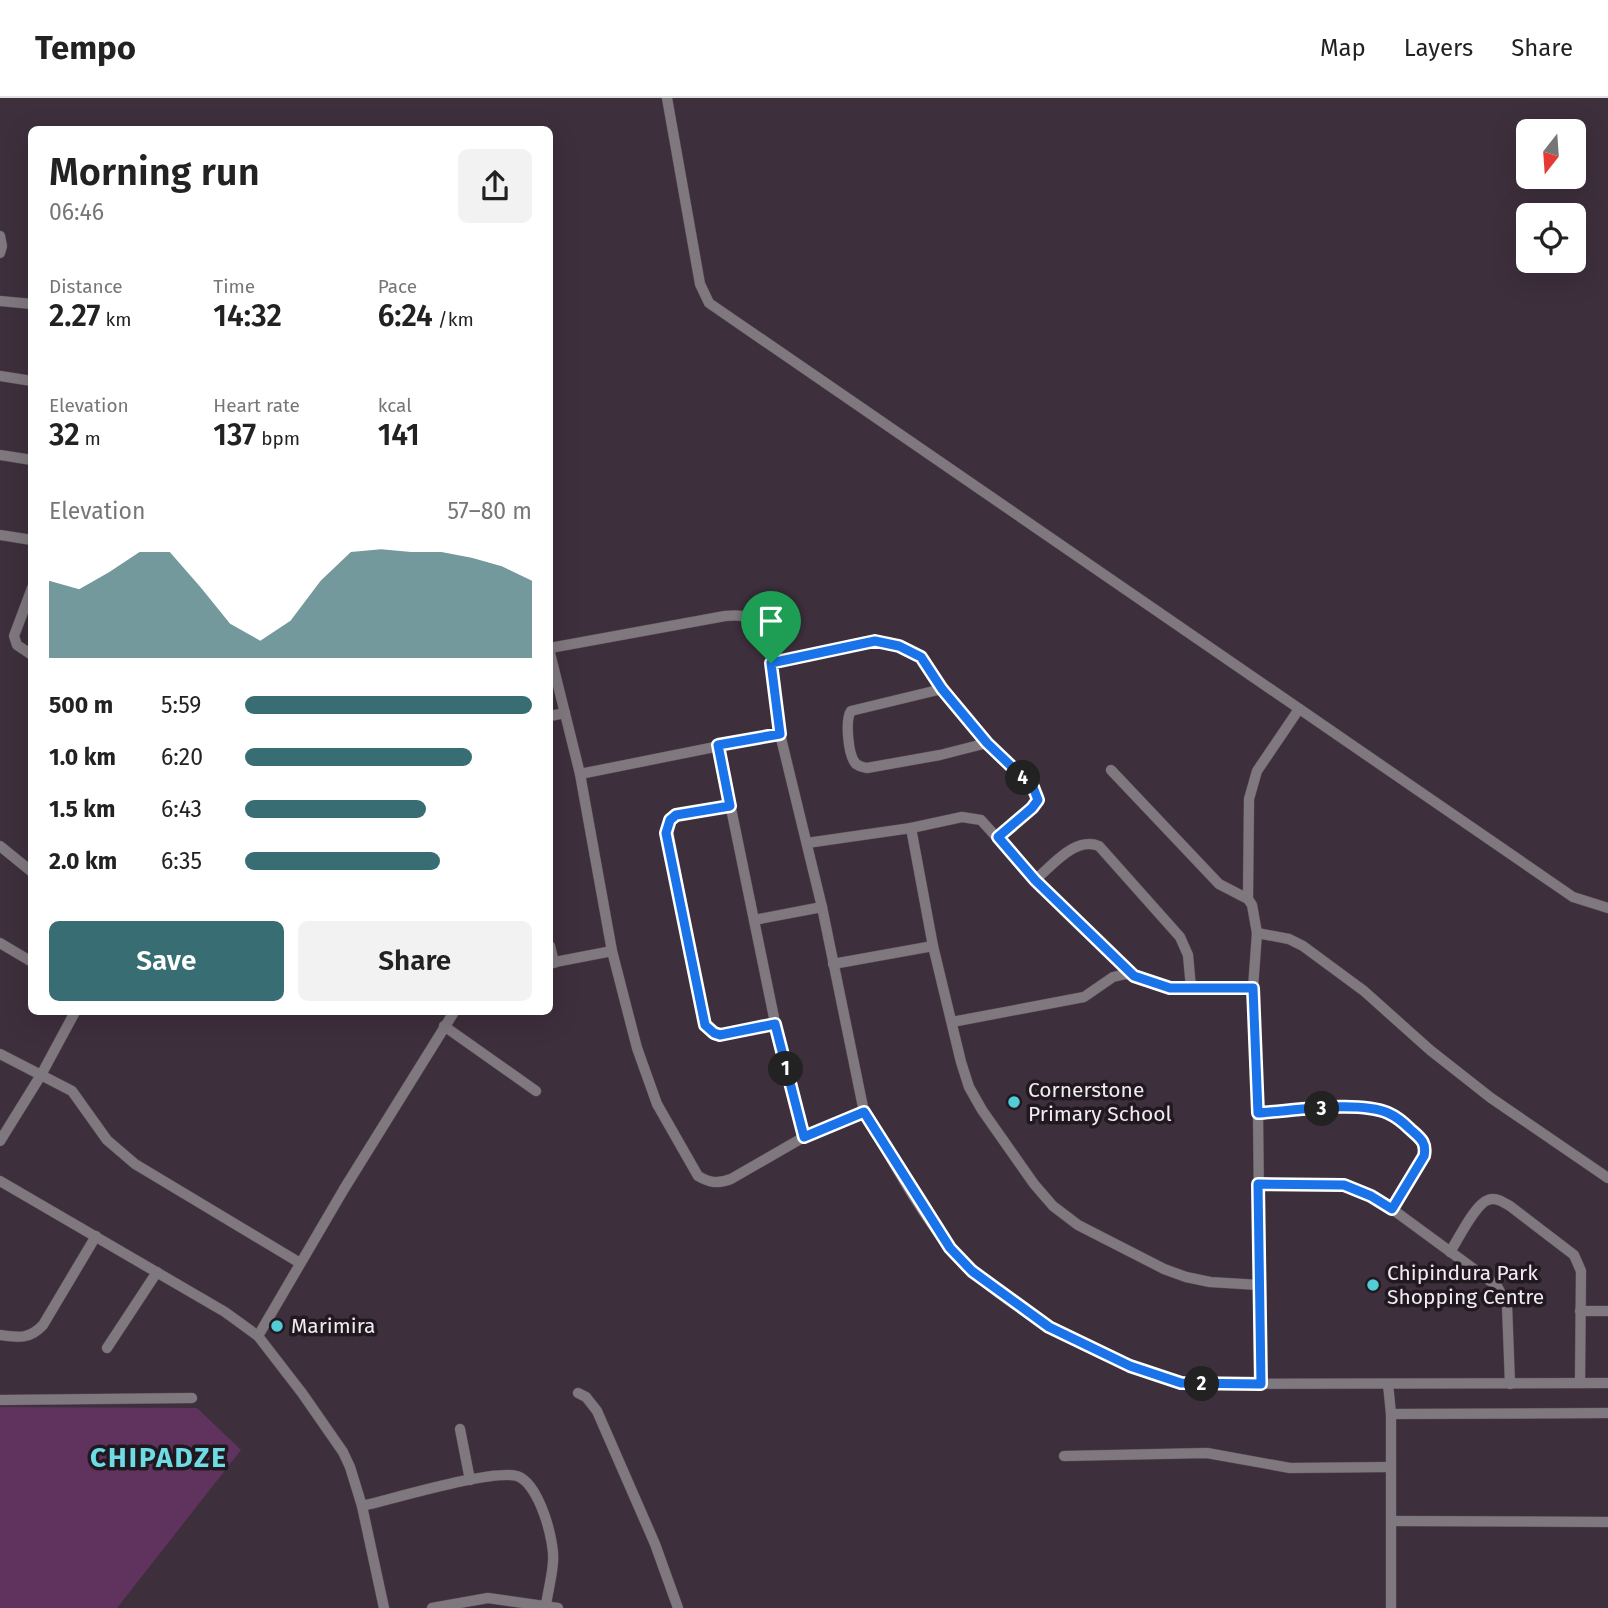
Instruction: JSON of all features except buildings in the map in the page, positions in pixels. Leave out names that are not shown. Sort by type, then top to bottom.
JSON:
[{"type":"street","points":[[667,98],[700,284],[709,303],[1573,897],[1608,908]]},
{"type":"street","points":[[0,236],[0,253]]},
{"type":"street","points":[[0,301],[28,304]]},
{"type":"street","points":[[0,376],[28,380]]},
{"type":"street","points":[[0,455],[28,459]]},
{"type":"street","points":[[0,535],[28,539]]},
{"type":"street","points":[[28,597],[14,635],[16,645],[28,652]]},
{"type":"street","points":[[553,650],[738,615],[758,620],[764,626],[769,636],[780,734],[822,907],[864,1112],[950,1248],[972,1271],[1049,1327],[1130,1366],[1181,1383],[1608,1383]]},
{"type":"street","points":[[771,663],[863,642],[888,642],[921,657],[942,689],[987,743],[1033,787],[1039,797],[1032,808],[998,837]]},
{"type":"street","points":[[553,663],[580,774],[612,951],[648,1080],[657,1104],[698,1176],[708,1182],[720,1183],[731,1179],[804,1137],[864,1112]]},
{"type":"street","points":[[942,689],[851,711],[847,717],[854,762],[867,768],[940,755],[987,743]]},
{"type":"street","points":[[1248,899],[1249,799],[1256,771],[1299,709]]},
{"type":"street","points":[[553,715],[565,713]]},
{"type":"street","points":[[580,774],[780,734]]},
{"type":"street","points":[[718,745],[775,1024],[804,1137]]},
{"type":"street","points":[[1111,769],[1219,884],[1248,899],[1252,905],[1257,933],[1253,988],[1258,1113],[1261,1384]]},
{"type":"street","points":[[730,806],[676,815],[667,826],[705,1025],[720,1035],[775,1024]]},
{"type":"street","points":[[807,843],[974,817],[981,820],[1035,880],[1134,976]]},
{"type":"street","points":[[911,828],[933,946],[969,1087],[1034,1184],[1053,1206],[1078,1225],[1164,1269],[1186,1278],[1259,1285]]},
{"type":"street","points":[[1035,880],[1080,844],[1092,843],[1099,846],[1180,937],[1188,955],[1191,988]]},
{"type":"street","points":[[0,846],[28,869]]},
{"type":"street","points":[[754,919],[822,907]]},
{"type":"street","points":[[1257,933],[1289,939],[1303,946],[1364,991],[1420,1041],[1491,1098],[1608,1178]]},
{"type":"street","points":[[0,943],[28,960]]},
{"type":"street","points":[[833,964],[933,946]]},
{"type":"street","points":[[553,963],[612,951]]},
{"type":"street","points":[[951,1022],[1084,997],[1113,977],[1126,974],[1160,987],[1253,988]]},
{"type":"street","points":[[0,1140],[41,1075],[73,1015]]},
{"type":"street","points":[[258,1336],[452,1015]]},
{"type":"street","points":[[444,1026],[536,1091]]},
{"type":"street","points":[[0,1054],[72,1091],[107,1139],[135,1164],[300,1263]]},
{"type":"street","points":[[1258,1113],[1353,1107],[1380,1111],[1402,1122],[1424,1141],[1426,1148],[1424,1156],[1392,1209]]},
{"type":"street","points":[[0,1181],[225,1312],[258,1336],[302,1392],[343,1452],[350,1467],[362,1506],[384,1608]]},
{"type":"street","points":[[1258,1184],[1344,1185],[1371,1196],[1497,1286],[1507,1304],[1510,1384]]},
{"type":"street","points":[[1450,1252],[1482,1203],[1498,1199],[1574,1255],[1581,1271],[1580,1383]]},
{"type":"street","points":[[0,1335],[26,1337],[43,1325],[96,1236]]},
{"type":"street","points":[[107,1348],[157,1272]]},
{"type":"street","points":[[1580,1311],[1608,1311]]},
{"type":"street","points":[[1388,1384],[1391,1414],[1391,1608]]},
{"type":"street","points":[[578,1394],[586,1397],[597,1411],[655,1544],[678,1608]]},
{"type":"street","points":[[0,1400],[192,1398]]},
{"type":"street","points":[[1391,1414],[1608,1413]]},
{"type":"street","points":[[460,1429],[470,1480]]},
{"type":"street","points":[[1064,1456],[1207,1453],[1290,1468],[1390,1467]]},
{"type":"street","points":[[362,1506],[470,1480],[510,1475],[525,1480],[532,1489],[552,1539],[553,1562],[546,1605]]},
{"type":"street","points":[[1392,1521],[1608,1522]]},
{"type":"street","points":[[432,1608],[488,1598],[558,1608]]},
{"type":"shaded area","points":[[0,1407],[197,1408],[241,1450],[117,1608],[0,1608]]},
{"type":"place","name":"Cornerstone Primary School","points":[[1014,1102]]},
{"type":"place","name":"Chipindura Park Shopping Centre","points":[[1373,1285]]},
{"type":"place","name":"Marimira","points":[[277,1326]]},
{"type":"district","name":"CHIPADZE","points":[[159,1457]]},
{"type":"route","points":[[875,641],[888,642],[921,657],[942,689],[987,743],[1033,787],[1039,797],[1032,808],[998,837],[1035,880],[1134,976],[1160,987],[1253,988],[1258,1113],[1370,1108],[1389,1114],[1424,1141],[1424,1156],[1392,1209],[1357,1189],[1344,1185],[1258,1184],[1261,1384],[1181,1383],[1130,1366],[1049,1327],[972,1271],[950,1248],[864,1112],[804,1137],[775,1024],[720,1035],[705,1025],[666,833],[667,826],[676,815],[730,806],[718,745],[780,734],[771,663],[875,641]]}]
